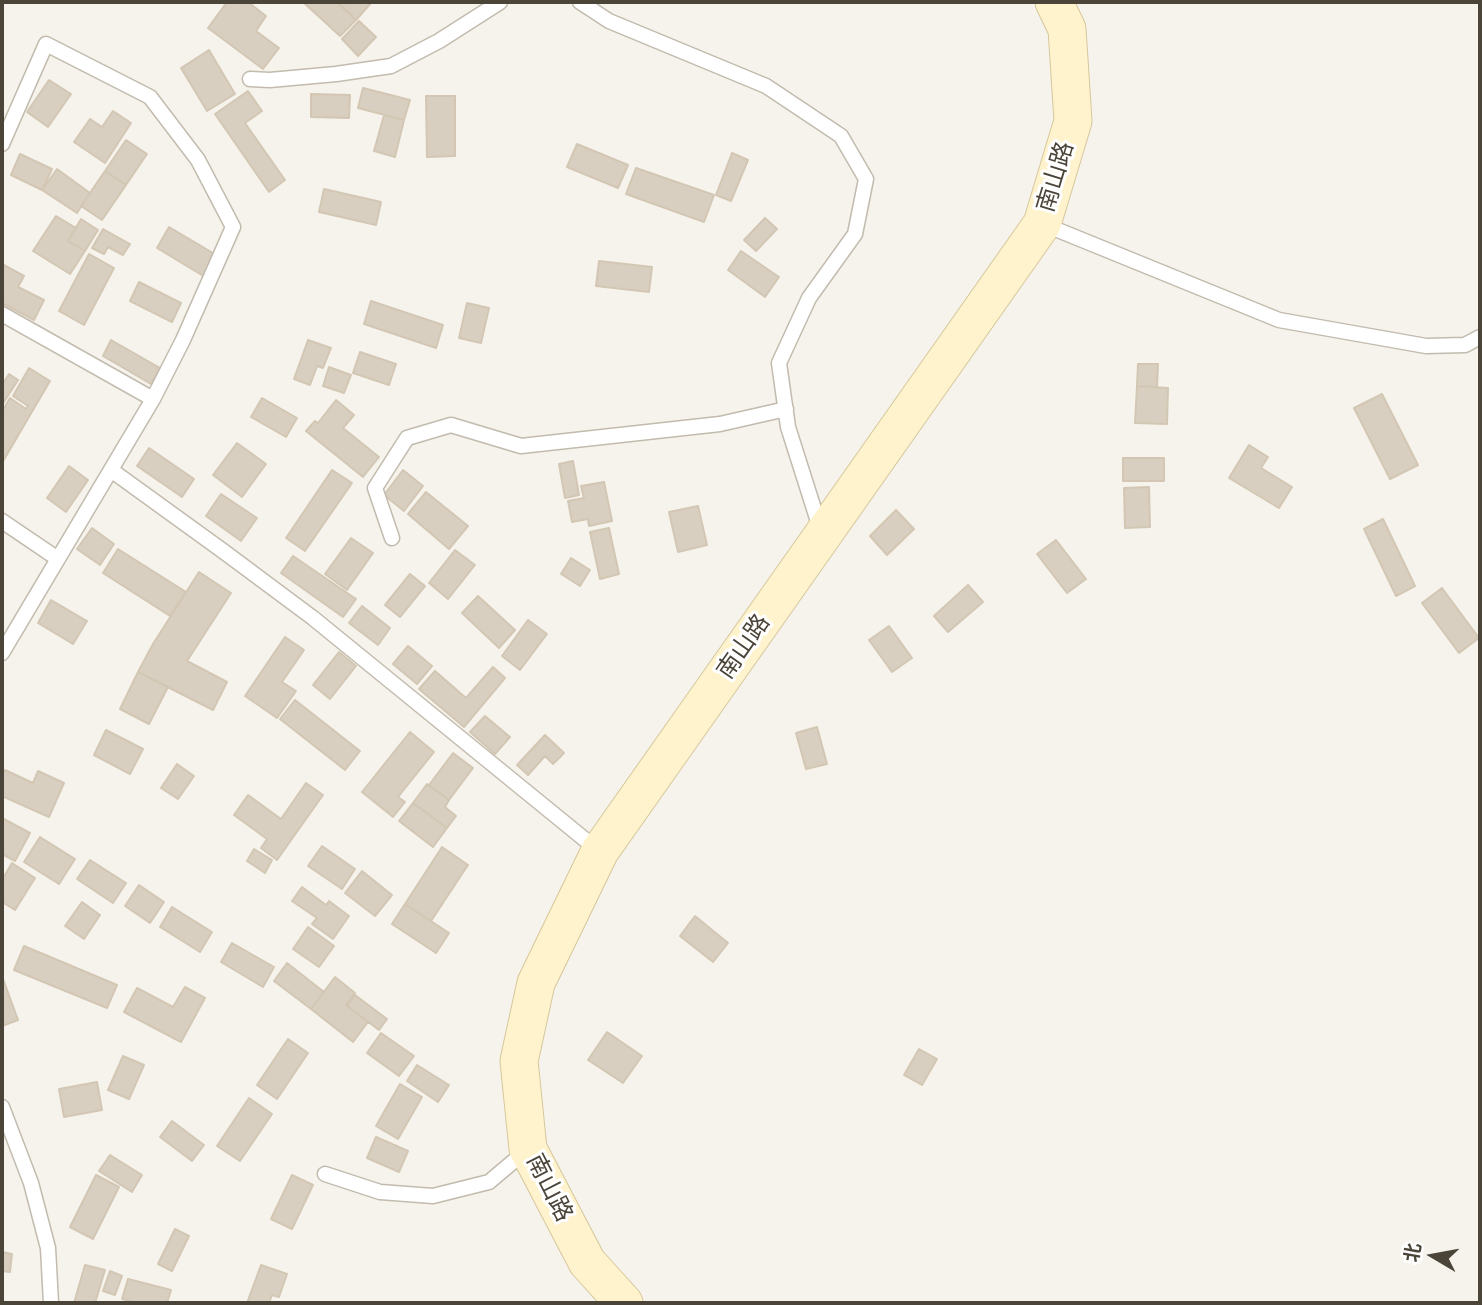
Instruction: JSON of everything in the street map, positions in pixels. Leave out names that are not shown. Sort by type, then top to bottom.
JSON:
[{"type":"street","name":"南山路","points":[[624,1303],[587,1262],[528,1149],[519,1061],[536,983],[600,851],[1042,224],[1073,121],[1067,29],[1054,2]]},
{"type":"lane","points":[[250,79],[270,80],[336,74],[391,66],[439,41],[500,2]]},
{"type":"lane","points":[[580,2],[609,21],[766,86],[841,136],[866,179],[855,234],[809,298],[779,363],[788,428],[822,535]]},
{"type":"lane","points":[[2,144],[46,44],[150,97],[198,160],[233,227],[183,340],[153,399],[2,653]]},
{"type":"lane","points":[[1042,224],[1279,320],[1426,346],[1465,345],[1480,337]]},
{"type":"lane","points":[[2,314],[153,399]]},
{"type":"lane","points":[[392,538],[375,488],[407,438],[451,425],[521,446],[720,424],[786,409]]},
{"type":"lane","points":[[111,470],[313,618],[600,851]]},
{"type":"lane","points":[[2,521],[58,559]]},
{"type":"lane","points":[[2,1107],[31,1183],[48,1248],[51,1303]]},
{"type":"lane","points":[[324,1174],[380,1192],[433,1196],[489,1182],[528,1149]]},
{"type":"building","points":[[227,2],[248,2],[266,16],[256,31],[279,48],[263,69],[208,28]]},
{"type":"building","points":[[303,2],[337,2],[356,20],[340,36]]},
{"type":"building","points":[[337,2],[370,2],[371,3],[356,20]]},
{"type":"building","points":[[359,21],[376,37],[358,56],[342,39]]},
{"type":"building","points":[[209,50],[235,94],[207,111],[181,68]]},
{"type":"building","points":[[49,80],[71,94],[48,127],[27,112]]},
{"type":"building","points":[[363,88],[410,100],[404,120],[358,108]]},
{"type":"building","points":[[248,91],[262,111],[245,123],[285,180],[269,192],[215,114]]},
{"type":"building","points":[[311,94],[350,95],[349,118],[311,117]]},
{"type":"building","points":[[426,96],[455,96],[455,156],[427,157]]},
{"type":"building","points":[[113,111],[131,123],[105,163],[74,142],[90,119],[102,127]]},
{"type":"building","points":[[384,115],[404,120],[395,157],[374,151]]},
{"type":"building","points":[[126,140],[147,154],[126,185],[105,171]]},
{"type":"building","points":[[577,144],[628,165],[618,188],[567,167]]},
{"type":"building","points":[[732,153],[748,160],[731,201],[716,195]]},
{"type":"building","points":[[20,154],[52,169],[42,190],[11,175]]},
{"type":"building","points":[[636,168],[714,195],[704,222],[626,194]]},
{"type":"building","points":[[57,169],[90,193],[77,213],[42,190]]},
{"type":"building","points":[[105,171],[126,185],[102,220],[81,206]]},
{"type":"building","points":[[324,189],[381,202],[376,225],[319,212]]},
{"type":"building","points":[[56,216],[76,228],[68,241],[85,251],[70,274],[33,251]]},
{"type":"building","points":[[765,218],[777,229],[756,251],[744,240]]},
{"type":"building","points":[[81,219],[98,230],[85,251],[68,241]]},
{"type":"building","points":[[169,227],[218,256],[205,277],[157,248]]},
{"type":"building","points":[[103,229],[130,244],[123,255],[108,247],[104,254],[92,248]]},
{"type":"building","points":[[741,251],[779,277],[765,297],[728,270]]},
{"type":"building","points":[[89,254],[114,268],[84,325],[59,311]]},
{"type":"building","points":[[599,261],[652,267],[649,292],[596,286]]},
{"type":"building","points":[[2,264],[24,276],[18,287],[44,300],[34,320],[2,303]]},
{"type":"building","points":[[139,282],[181,303],[172,322],[130,301]]},
{"type":"building","points":[[371,301],[443,325],[436,348],[364,324]]},
{"type":"building","points":[[467,303],[489,308],[481,343],[459,338]]},
{"type":"building","points":[[111,340],[160,368],[151,384],[103,356]]},
{"type":"building","points":[[308,340],[331,348],[323,368],[317,366],[310,385],[294,379]]},
{"type":"building","points":[[360,352],[396,364],[389,385],[353,373]]},
{"type":"building","points":[[1138,364],[1158,364],[1157,387],[1137,386]]},
{"type":"building","points":[[329,367],[351,375],[344,393],[323,386]]},
{"type":"building","points":[[29,368],[50,381],[2,463],[2,412],[10,398],[26,409],[28,406],[13,396]]},
{"type":"building","points":[[9,374],[18,380],[2,405],[2,385]]},
{"type":"building","points":[[1137,386],[1168,388],[1167,424],[1135,423]]},
{"type":"building","points":[[1382,394],[1418,465],[1390,479],[1354,408]]},
{"type":"building","points":[[262,398],[297,418],[286,437],[251,417]]},
{"type":"building","points":[[336,400],[354,415],[343,428],[379,457],[363,477],[306,431],[315,421],[318,423]]},
{"type":"building","points":[[237,443],[266,464],[242,497],[213,475]]},
{"type":"building","points":[[1249,445],[1268,457],[1261,468],[1292,487],[1279,508],[1229,478]]},
{"type":"building","points":[[149,448],[194,479],[182,497],[137,466]]},
{"type":"building","points":[[1123,458],[1164,458],[1164,481],[1123,481]]},
{"type":"building","points":[[573,461],[579,495],[565,498],[559,464]]},
{"type":"building","points":[[69,466],[88,480],[66,512],[47,498]]},
{"type":"building","points":[[332,470],[352,483],[305,551],[286,538]]},
{"type":"building","points":[[403,470],[423,486],[404,511],[384,495]]},
{"type":"building","points":[[604,482],[612,521],[589,526],[588,519],[572,522],[568,501],[584,498],[581,486]]},
{"type":"building","points":[[1149,487],[1150,527],[1125,528],[1124,488]]},
{"type":"building","points":[[426,492],[468,526],[449,549],[408,514]]},
{"type":"building","points":[[221,494],[257,518],[241,541],[206,516]]},
{"type":"building","points":[[698,506],[707,545],[678,552],[669,512]]},
{"type":"building","points":[[896,510],[914,529],[887,555],[870,536]]},
{"type":"building","points":[[1383,519],[1415,586],[1396,596],[1364,529]]},
{"type":"building","points":[[92,528],[114,544],[100,565],[77,549]]},
{"type":"building","points":[[609,528],[619,574],[600,579],[590,532]]},
{"type":"building","points":[[351,538],[373,553],[347,590],[325,574]]},
{"type":"building","points":[[1056,540],[1086,579],[1067,593],[1037,554]]},
{"type":"building","points":[[118,549],[186,592],[170,616],[103,573]]},
{"type":"building","points":[[455,550],[475,565],[448,599],[429,583]]},
{"type":"building","points":[[293,556],[356,599],[343,617],[281,573]]},
{"type":"building","points":[[571,558],[590,570],[580,586],[561,574]]},
{"type":"building","points":[[199,572],[231,593],[187,661],[227,682],[213,710],[138,672]]},
{"type":"building","points":[[410,574],[425,586],[400,617],[385,605]]},
{"type":"building","points":[[968,585],[983,602],[948,632],[934,616]]},
{"type":"building","points":[[1442,588],[1479,638],[1459,653],[1422,603]]},
{"type":"building","points":[[478,596],[515,630],[499,648],[462,613]]},
{"type":"building","points":[[51,600],[87,621],[73,644],[38,623]]},
{"type":"building","points":[[362,606],[390,628],[378,645],[349,623]]},
{"type":"building","points":[[528,620],[547,634],[520,670],[502,656]]},
{"type":"building","points":[[889,626],[912,658],[892,672],[869,640]]},
{"type":"building","points":[[285,637],[304,650],[282,682],[296,691],[277,718],[245,696]]},
{"type":"building","points":[[408,646],[432,666],[417,684],[393,664]]},
{"type":"building","points":[[339,652],[356,666],[330,699],[313,685]]},
{"type":"building","points":[[493,667],[505,678],[464,727],[419,689],[435,671],[466,698]]},
{"type":"building","points":[[138,672],[168,687],[149,724],[120,709]]},
{"type":"building","points":[[295,700],[360,751],[345,770],[280,719]]},
{"type":"building","points":[[485,716],[510,737],[495,754],[470,732]]},
{"type":"building","points":[[817,727],[827,764],[806,769],[796,733]]},
{"type":"building","points":[[106,730],[143,749],[130,774],[94,755]]},
{"type":"building","points":[[410,732],[434,752],[398,797],[405,802],[393,817],[362,792]]},
{"type":"building","points":[[545,735],[564,753],[553,764],[545,756],[528,775],[517,765]]},
{"type":"building","points":[[453,753],[473,768],[449,800],[429,785]]},
{"type":"building","points":[[177,764],[194,776],[178,799],[161,788]]},
{"type":"building","points":[[5,770],[33,783],[38,771],[64,783],[49,817],[2,796],[2,776]]},
{"type":"building","points":[[306,783],[323,795],[277,860],[261,848],[267,839],[234,815],[248,795],[281,819]]},
{"type":"building","points":[[427,784],[449,800],[445,807],[456,816],[447,828],[413,803]]},
{"type":"building","points":[[413,803],[447,828],[433,847],[399,821]]},
{"type":"building","points":[[2,818],[30,833],[15,861],[2,854]]},
{"type":"building","points":[[40,837],[75,859],[59,884],[24,862]]},
{"type":"building","points":[[322,846],[355,869],[342,889],[308,866]]},
{"type":"building","points":[[442,847],[468,865],[431,921],[405,904]]},
{"type":"building","points":[[254,849],[272,860],[265,873],[247,861]]},
{"type":"building","points":[[90,860],[126,883],[113,903],[77,879]]},
{"type":"building","points":[[12,863],[35,878],[15,910],[2,902],[2,880]]},
{"type":"building","points":[[362,871],[392,895],[375,916],[345,893]]},
{"type":"building","points":[[139,885],[164,902],[150,923],[125,906]]},
{"type":"building","points":[[302,887],[326,905],[329,901],[349,916],[333,939],[312,924],[317,918],[292,901]]},
{"type":"building","points":[[82,902],[100,915],[84,939],[65,926]]},
{"type":"building","points":[[405,904],[449,933],[436,953],[392,924]]},
{"type":"building","points":[[172,907],[212,932],[200,952],[160,927]]},
{"type":"building","points":[[695,916],[728,943],[713,962],[680,936]]},
{"type":"building","points":[[308,927],[334,946],[319,967],[293,949]]},
{"type":"building","points":[[232,943],[274,967],[263,987],[221,962]]},
{"type":"building","points":[[24,946],[117,985],[107,1008],[14,970]]},
{"type":"building","points":[[287,963],[324,992],[311,1009],[274,981]]},
{"type":"building","points":[[2,976],[18,1020],[2,1026]]},
{"type":"building","points":[[335,977],[355,993],[346,1005],[368,1022],[353,1042],[311,1009]]},
{"type":"building","points":[[185,987],[205,998],[181,1042],[124,1012],[137,988],[173,1007]]},
{"type":"building","points":[[355,995],[387,1019],[379,1030],[347,1006]]},
{"type":"building","points":[[607,1032],[642,1056],[623,1083],[588,1060]]},
{"type":"building","points":[[381,1033],[414,1056],[399,1076],[367,1053]]},
{"type":"building","points":[[288,1039],[308,1053],[277,1099],[257,1085]]},
{"type":"building","points":[[919,1049],[937,1059],[922,1085],[904,1075]]},
{"type":"building","points":[[123,1056],[144,1065],[129,1099],[108,1090]]},
{"type":"building","points":[[417,1065],[449,1085],[438,1102],[407,1081]]},
{"type":"building","points":[[97,1082],[102,1110],[64,1117],[59,1089]]},
{"type":"building","points":[[400,1084],[422,1097],[398,1139],[376,1126]]},
{"type":"building","points":[[249,1098],[272,1114],[240,1161],[217,1146]]},
{"type":"building","points":[[172,1121],[204,1145],[192,1161],[160,1137]]},
{"type":"building","points":[[376,1137],[408,1151],[399,1172],[367,1158]]},
{"type":"building","points":[[110,1155],[142,1175],[132,1192],[99,1171]]},
{"type":"building","points":[[96,1175],[119,1187],[93,1239],[70,1227]]},
{"type":"building","points":[[292,1175],[313,1185],[292,1229],[271,1219]]},
{"type":"building","points":[[175,1229],[189,1236],[172,1271],[158,1264]]},
{"type":"building","points":[[2,1252],[12,1254],[10,1272],[2,1271]]},
{"type":"building","points":[[85,1265],[105,1270],[95,1303],[74,1303]]},
{"type":"building","points":[[261,1265],[287,1274],[279,1297],[272,1295],[269,1303],[247,1303]]},
{"type":"building","points":[[110,1271],[122,1276],[115,1295],[103,1291]]},
{"type":"building","points":[[128,1279],[171,1290],[167,1303],[139,1303],[122,1299]]}]
